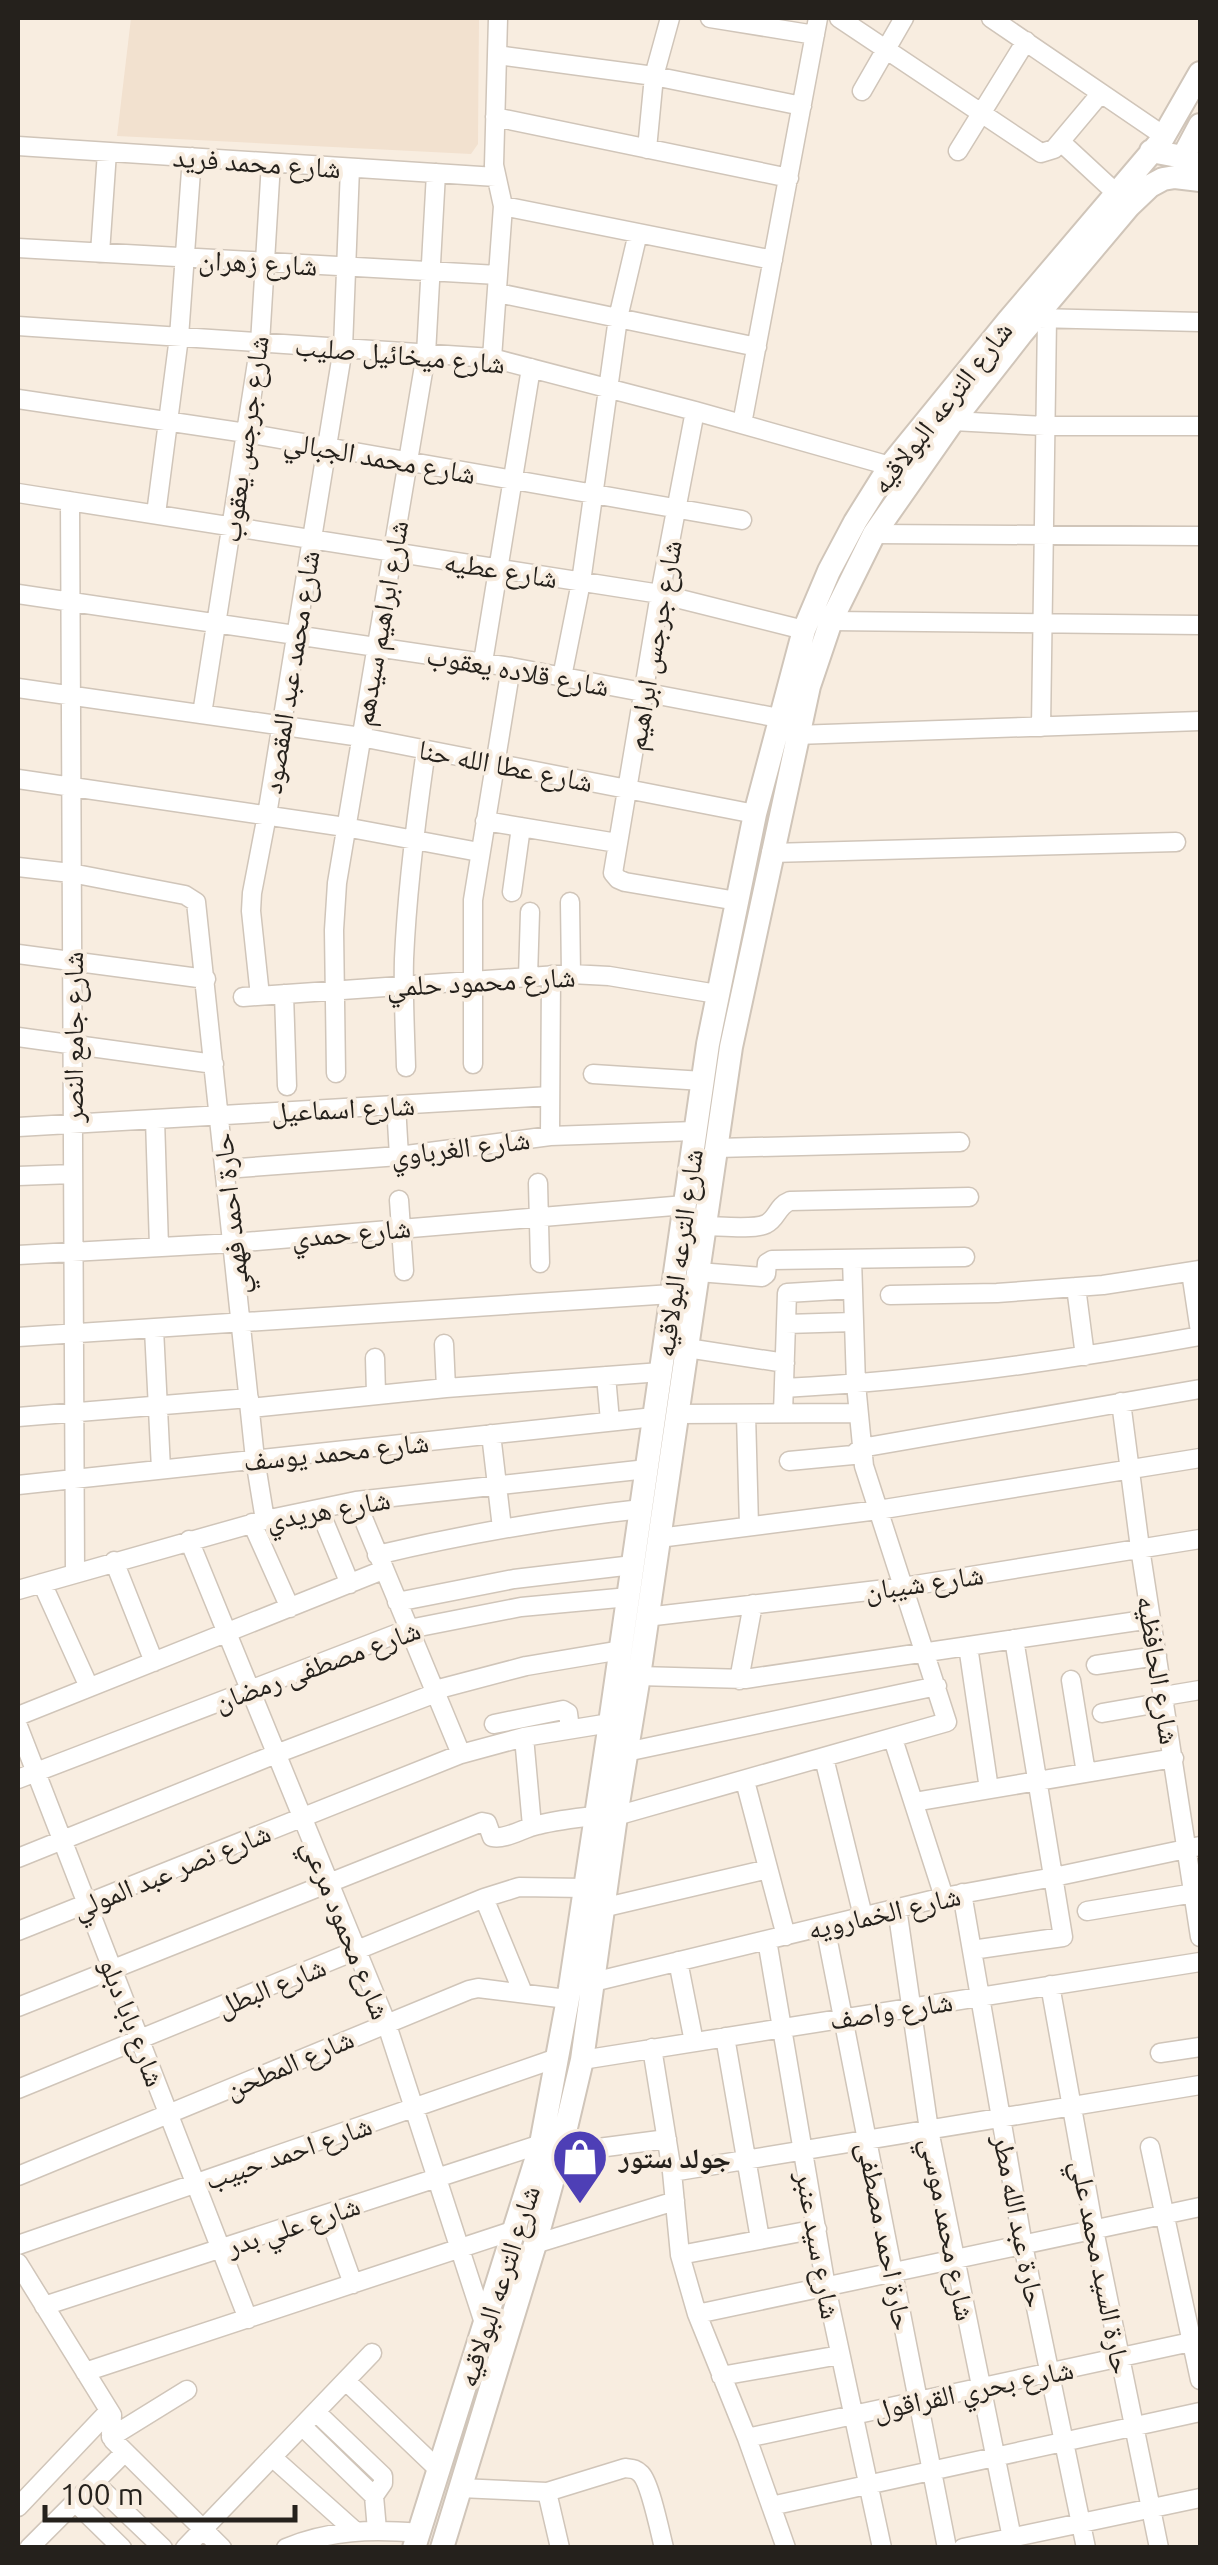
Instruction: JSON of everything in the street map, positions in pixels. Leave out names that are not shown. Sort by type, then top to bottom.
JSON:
[{"type":"main road","name":"شارع الترعه البولاقيه","points":[[416,2540],[514,2230],[551,2149],[582,2060],[602,1908],[610,1724],[647,1469],[686,1348],[717,1148],[717,994],[756,814],[788,727],[809,686],[831,621],[874,534],[1028,322],[1116,192],[1157,144],[1200,73]]},
{"type":"main road","points":[[1157,144],[1192,162],[1200,125]]},
{"type":"main road","name":"شارع الترعه البولاقيه","points":[[442,2548],[535,2244],[584,1888],[626,1752],[639,1676],[658,1538],[666,1415],[660,1372],[702,1081],[720,1046],[771,853],[804,630],[855,522],[890,466],[1028,322],[1150,186],[1175,177],[1200,180]]},
{"type":"street","points":[[492,358],[503,206],[496,178],[498,18]]},
{"type":"street","points":[[647,148],[654,76],[670,18]]},
{"type":"street","points":[[710,18],[817,26],[742,424]]},
{"type":"street","points":[[839,18],[1037,152],[1050,152],[1061,142],[1101,93]]},
{"type":"street","points":[[862,91],[904,18]]},
{"type":"street","points":[[990,18],[1101,93],[1157,144]]},
{"type":"street","points":[[958,151],[1026,41]]},
{"type":"street","points":[[497,54],[654,76],[802,106]]},
{"type":"street","points":[[496,118],[789,178]]},
{"type":"street","points":[[1061,142],[1116,192]]},
{"type":"street","name":"شارع محمد فريد","points":[[18,146],[496,178]]},
{"type":"street","points":[[100,253],[107,152]]},
{"type":"street","points":[[156,514],[180,337],[192,157]]},
{"type":"street","name":"شارع جرجس يعقوب","points":[[202,714],[260,342],[272,162]]},
{"type":"street","name":"شارع محمد عبد المقصود","points":[[252,996],[252,893],[343,348],[350,168]]},
{"type":"street","name":"شارع ابراهيم سيدهم","points":[[336,1074],[337,883],[426,354],[436,174]]},
{"type":"street","points":[[503,206],[774,260]]},
{"type":"street","points":[[562,676],[581,582],[618,318],[638,232]]},
{"type":"street","name":"شارع زهران","points":[[18,248],[430,271],[757,348]]},
{"type":"street","points":[[1041,726],[1046,426],[1028,322],[1200,322]]},
{"type":"street","name":"شارع ميخائيل صليب","points":[[18,326],[492,358],[890,466]]},
{"type":"street","points":[[483,662],[531,368]]},
{"type":"street","name":"شارع محمد الجبالي","points":[[18,398],[246,433],[742,520]]},
{"type":"street","name":"شارع جرجس ابراهيم","points":[[695,411],[613,873],[618,879],[736,901]]},
{"type":"street","points":[[953,421],[1046,426],[1200,426]]},
{"type":"street","name":"شارع عطيه","points":[[18,492],[660,594],[804,630]]},
{"type":"street","name":"شارع جامع النصر","points":[[70,501],[75,1573]]},
{"type":"street","points":[[874,534],[1200,536]]},
{"type":"street","name":"شارع قلاده يعقوب","points":[[18,594],[483,662],[644,692],[788,727],[1200,721]]},
{"type":"street","points":[[831,621],[1200,625]]},
{"type":"street","points":[[473,1064],[472,900],[511,667]]},
{"type":"street","name":"شارع عطا الله حنا","points":[[18,688],[361,738],[756,814]]},
{"type":"street","points":[[406,1067],[406,926],[426,750]]},
{"type":"street","points":[[18,780],[346,827],[479,852]]},
{"type":"street","points":[[485,821],[617,843]]},
{"type":"street","points":[[512,892],[521,827]]},
{"type":"street","points":[[771,853],[1176,842]]},
{"type":"street","points":[[18,867],[71,873]]},
{"type":"street","name":"حارة احمد فهمي","points":[[71,873],[192,898],[198,907],[255,1459],[258,1522],[290,1608]]},
{"type":"street","points":[[570,902],[571,974]]},
{"type":"street","points":[[528,976],[530,912]]},
{"type":"street","points":[[18,954],[206,980]]},
{"type":"street","points":[[550,1136],[551,974]]},
{"type":"street","name":"شارع محمود حلمي","points":[[252,996],[551,974],[609,976],[717,994]]},
{"type":"street","points":[[284,994],[287,1086]]},
{"type":"street","points":[[18,1036],[214,1064]]},
{"type":"street","points":[[593,1074],[702,1081]]},
{"type":"street","name":"شارع اسماعيل","points":[[18,1127],[550,1096]]},
{"type":"street","points":[[396,1104],[400,1156]]},
{"type":"street","points":[[154,1119],[159,1247]]},
{"type":"street","name":"شارع الغرباوي","points":[[225,1170],[400,1156],[550,1136],[695,1131]]},
{"type":"street","points":[[717,1148],[960,1142]]},
{"type":"street","points":[[18,1176],[72,1174]]},
{"type":"street","points":[[538,1184],[540,1263]]},
{"type":"street","points":[[704,1226],[763,1226],[772,1220],[780,1205],[790,1200],[969,1197]]},
{"type":"street","points":[[398,1200],[404,1271]]},
{"type":"street","name":"شارع حمدي","points":[[18,1255],[233,1243],[685,1205]]},
{"type":"street","points":[[698,1272],[762,1278],[772,1260],[965,1257]]},
{"type":"street","points":[[18,2007],[482,1822],[498,1839],[532,1826],[605,1816],[745,1780],[948,1722],[864,1466],[856,1384],[852,1259]]},
{"type":"street","points":[[784,1388],[856,1384],[1085,1356],[1200,1334],[1196,1271],[1076,1287],[890,1294]]},
{"type":"street","points":[[1076,1287],[1085,1356]]},
{"type":"street","points":[[783,1414],[787,1293],[853,1290]]},
{"type":"street","points":[[18,1337],[672,1294]]},
{"type":"street","points":[[786,1324],[854,1322]]},
{"type":"street","points":[[154,1329],[161,1470]]},
{"type":"street","points":[[444,1344],[446,1388]]},
{"type":"street","points":[[686,1348],[784,1362]]},
{"type":"street","points":[[375,1358],[376,1394]]},
{"type":"street","points":[[18,1416],[660,1372]]},
{"type":"street","points":[[606,1376],[610,1421]]},
{"type":"street","points":[[790,1461],[853,1455],[861,1448],[1200,1389]]},
{"type":"street","name":"شارع الحافظيه","points":[[1121,1402],[1164,1699],[1194,1847],[1200,1937]]},
{"type":"street","name":"شارع محمد يوسف","points":[[18,1485],[666,1415],[858,1413]]},
{"type":"street","points":[[746,1414],[750,1526]]},
{"type":"street","points":[[491,1434],[502,1528]]},
{"type":"street","points":[[658,1538],[878,1510],[1200,1458]]},
{"type":"street","name":"شارع هريدي","points":[[18,1590],[189,1540],[356,1501],[647,1469]]},
{"type":"street","points":[[356,1501],[462,1754]]},
{"type":"street","points":[[318,1509],[350,1584]]},
{"type":"street","points":[[18,1716],[350,1584],[380,1563],[502,1528],[642,1509]]},
{"type":"street","name":"شارع محمود مرعي","points":[[189,1540],[386,2022],[485,2326]]},
{"type":"street","name":"شارع شيبان","points":[[646,1616],[902,1587],[1200,1540]]},
{"type":"street","points":[[114,1561],[154,1662]]},
{"type":"street","points":[[397,1602],[514,1579],[633,1565]]},
{"type":"street","points":[[42,1583],[90,1688]]},
{"type":"street","name":"شارع مصطفى رمضان","points":[[26,1776],[409,1629],[521,1607],[628,1598]]},
{"type":"street","points":[[738,1680],[753,1604]]},
{"type":"street","points":[[639,1676],[738,1680],[839,1656],[925,1652],[1151,1619]]},
{"type":"street","points":[[972,1950],[1063,1938],[1014,1639]]},
{"type":"street","points":[[968,1646],[989,1789]]},
{"type":"street","points":[[18,1858],[435,1692],[526,1666],[621,1650]]},
{"type":"street","points":[[1096,1665],[1157,1656]]},
{"type":"street","points":[[1071,1680],[1086,1773]]},
{"type":"street","points":[[626,1752],[937,1686]]},
{"type":"street","points":[[1102,1714],[1200,1690]]},
{"type":"street","points":[[494,1724],[563,1710],[568,1712],[570,1728]]},
{"type":"street","name":"شارع نصر عبد المولي","points":[[18,1931],[462,1754],[524,1737],[610,1724]]},
{"type":"street","name":"شارع بابا دبلو","points":[[18,1726],[26,1776],[62,1840],[248,2319]]},
{"type":"street","points":[[524,1737],[532,1826]]},
{"type":"street","name":"حارة عبد الله مطر","points":[[893,1739],[972,1950],[1023,2245],[1086,2548]]},
{"type":"street","points":[[824,1758],[863,1916]]},
{"type":"street","points":[[914,1802],[1174,1758]]},
{"type":"street","name":"شارع سيد عنبر","points":[[745,1780],[768,1869],[782,2028],[826,2287],[882,2548]]},
{"type":"street","name":"شارع الخمارويه","points":[[569,1994],[594,1982],[897,1908],[1194,1847]]},
{"type":"street","points":[[602,1908],[768,1869]]},
{"type":"street","name":"شارع البطل","points":[[18,2088],[484,1898],[519,1888],[584,1888]]},
{"type":"street","points":[[484,1898],[523,1993]]},
{"type":"street","points":[[1088,1911],[1197,1902]]},
{"type":"street","name":"شارع محمد موسي","points":[[897,1908],[929,2130],[1013,2542]]},
{"type":"street","name":"حارة احمد مصطفى","points":[[825,1926],[947,2548]]},
{"type":"street","points":[[678,1961],[694,2042]]},
{"type":"street","name":"شارع واصف","points":[[582,2060],[1200,1962]]},
{"type":"street","name":"حارة السيد محمد علي","points":[[1050,1985],[1094,2230],[1159,2548]]},
{"type":"street","name":"شارع المطحن","points":[[18,2176],[469,1990],[569,1994]]},
{"type":"street","points":[[725,2037],[760,2239]]},
{"type":"street","points":[[1160,2053],[1200,2047]]},
{"type":"street","points":[[652,2048],[676,2201],[680,2255],[697,2314],[786,2548]]},
{"type":"street","name":"شارع احمد حبيب","points":[[18,2244],[558,2058]]},
{"type":"street","points":[[672,2172],[1200,2085]]},
{"type":"street","name":"شارع علي بدر","points":[[44,2306],[437,2178],[551,2149],[667,2138]]},
{"type":"street","points":[[1150,2147],[1197,2341],[1200,2380]]},
{"type":"street","points":[[535,2244],[676,2201]]},
{"type":"street","points":[[697,2314],[1200,2207]]},
{"type":"street","points":[[328,2214],[353,2284]]},
{"type":"street","points":[[680,2255],[817,2229]]},
{"type":"street","points":[[85,2372],[514,2230]]},
{"type":"street","points":[[18,2263],[113,2420],[111,2437],[222,2548]]},
{"type":"street","name":"شارع بحري القراقول","points":[[746,2438],[1197,2341]]},
{"type":"street","points":[[185,2548],[372,2353]]},
{"type":"street","points":[[721,2376],[840,2355]]},
{"type":"street","points":[[346,2380],[439,2470]]},
{"type":"street","points":[[111,2437],[187,2390]]},
{"type":"street","points":[[18,2507],[108,2411]]},
{"type":"street","points":[[770,2506],[1200,2412]]},
{"type":"street","points":[[309,2419],[378,2490],[377,2530]]},
{"type":"street","points":[[29,2548],[125,2452]]},
{"type":"street","points":[[272,2457],[355,2531]]},
{"type":"street","points":[[460,2488],[547,2492],[625,2468],[638,2472],[646,2483],[664,2548]]},
{"type":"street","points":[[95,2482],[163,2548]]},
{"type":"street","points":[[547,2492],[560,2548]]},
{"type":"street","points":[[963,2548],[1013,2542],[1200,2498]]},
{"type":"street","points":[[75,2502],[122,2548]]},
{"type":"street","points":[[286,2548],[326,2535],[355,2531],[377,2530],[416,2540]]},
{"type":"shaded area","points":[[131,18],[479,18],[478,144],[471,154],[117,136]]},
{"type":"place","name":"جولد ستور","points":[[580,2206]]}]
